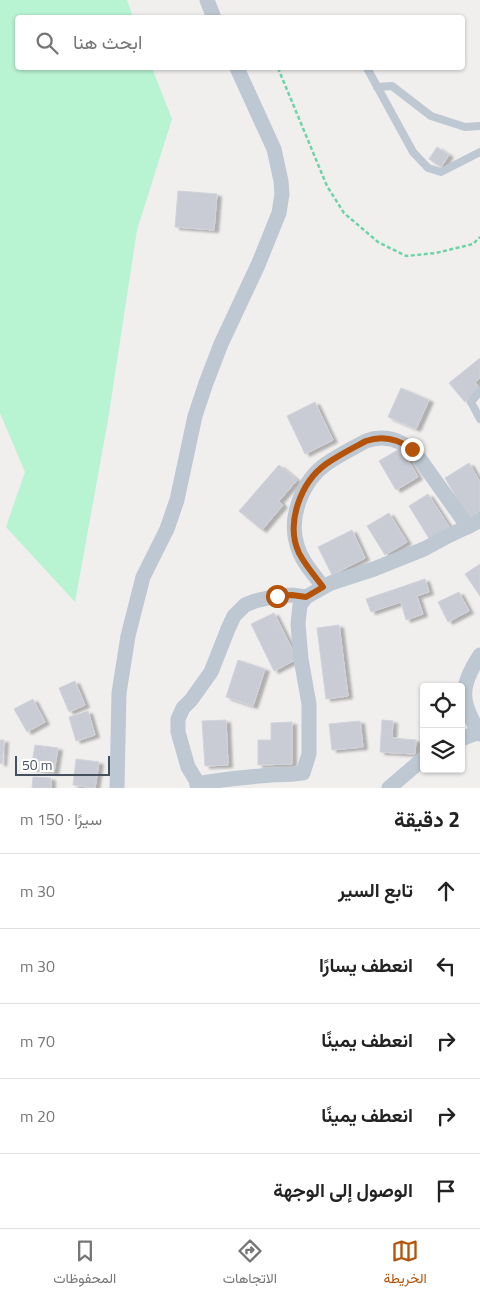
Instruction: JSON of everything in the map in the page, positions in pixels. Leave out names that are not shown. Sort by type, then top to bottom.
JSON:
[{"type":"street","points":[[207,0],[213,15]]},
{"type":"street","points":[[117,788],[119,693],[128,636],[143,577],[167,528],[177,500],[195,416],[206,383],[221,344],[258,265],[279,213],[282,194],[281,181],[274,149],[238,70]]},
{"type":"street","points":[[306,597],[292,595],[255,600],[234,616],[211,672],[183,708],[178,719],[178,732],[188,767],[198,786],[240,777],[303,773],[310,754],[309,704],[301,659],[298,624],[300,605],[306,597],[331,583],[374,569],[424,549],[474,523],[417,454],[399,441],[373,438],[366,441],[326,464],[309,482],[302,493],[294,525],[296,545],[323,587]]},
{"type":"street","points":[[465,738],[479,733],[465,702],[464,694],[468,676],[480,654]]},
{"type":"street","points":[[389,788],[420,761]]},
{"type":"lane","points":[[368,70],[413,152],[428,168],[441,172],[480,152]]},
{"type":"lane","points":[[377,86],[392,86],[431,116],[465,127],[480,126]]},
{"type":"lane","points":[[480,391],[471,402],[480,419]]},
{"type":"path","points":[[279,70],[326,186],[344,213],[378,242],[406,256],[436,253],[473,244],[480,237]]},
{"type":"green space","points":[[0,0],[127,0],[132,15],[15,15],[15,70],[153,70],[172,119],[137,230],[108,420],[75,602],[6,527],[25,472],[0,413]]},
{"type":"building","points":[[437,147],[449,155],[441,167],[429,159]]},
{"type":"building","points":[[178,191],[217,194],[214,230],[175,227]]},
{"type":"building","points":[[480,358],[480,378],[475,382],[480,389],[465,402],[449,383]]},
{"type":"building","points":[[401,388],[429,400],[416,429],[388,417]]},
{"type":"building","points":[[315,402],[333,440],[305,454],[287,416]]},
{"type":"building","points":[[401,448],[418,477],[396,490],[379,461]]},
{"type":"building","points":[[469,463],[480,482],[480,511],[468,518],[445,478]]},
{"type":"building","points":[[279,465],[297,480],[279,501],[283,505],[262,530],[239,511]]},
{"type":"building","points":[[428,494],[450,528],[430,540],[409,506]]},
{"type":"building","points":[[389,513],[407,542],[385,555],[367,526]]},
{"type":"building","points":[[352,530],[365,558],[332,575],[318,547]]},
{"type":"building","points":[[480,564],[480,596],[465,574]]},
{"type":"building","points":[[425,579],[429,592],[417,596],[423,614],[406,620],[401,602],[371,612],[366,599]]},
{"type":"building","points":[[459,592],[469,611],[448,622],[438,602]]},
{"type":"building","points":[[274,613],[297,659],[274,671],[251,624]]},
{"type":"building","points":[[339,625],[348,696],[326,699],[317,628]]},
{"type":"building","points":[[238,660],[265,669],[253,706],[226,697]]},
{"type":"building","points":[[75,681],[85,705],[69,712],[59,688]]},
{"type":"building","points":[[33,699],[45,722],[27,732],[14,709]]},
{"type":"building","points":[[88,711],[95,735],[76,741],[69,717]]},
{"type":"building","points":[[226,720],[228,765],[205,766],[202,721]]},
{"type":"building","points":[[382,720],[393,721],[392,738],[416,740],[415,754],[380,752]]},
{"type":"building","points":[[360,721],[363,747],[332,750],[329,724]]},
{"type":"building","points":[[292,722],[292,764],[258,765],[258,740],[271,740],[271,723]]},
{"type":"building","points":[[0,740],[4,740],[2,764],[0,763]]},
{"type":"building","points":[[35,745],[58,748],[54,772],[31,768]]},
{"type":"building","points":[[76,759],[99,762],[95,788],[73,785]]},
{"type":"building","points":[[33,777],[51,778],[51,788],[32,788]]},
{"type":"route","points":[[277,596],[292,595],[306,597],[323,587],[300,554],[296,545],[294,531],[298,504],[302,493],[317,472],[326,464],[373,438],[399,441],[412,449]]}]
